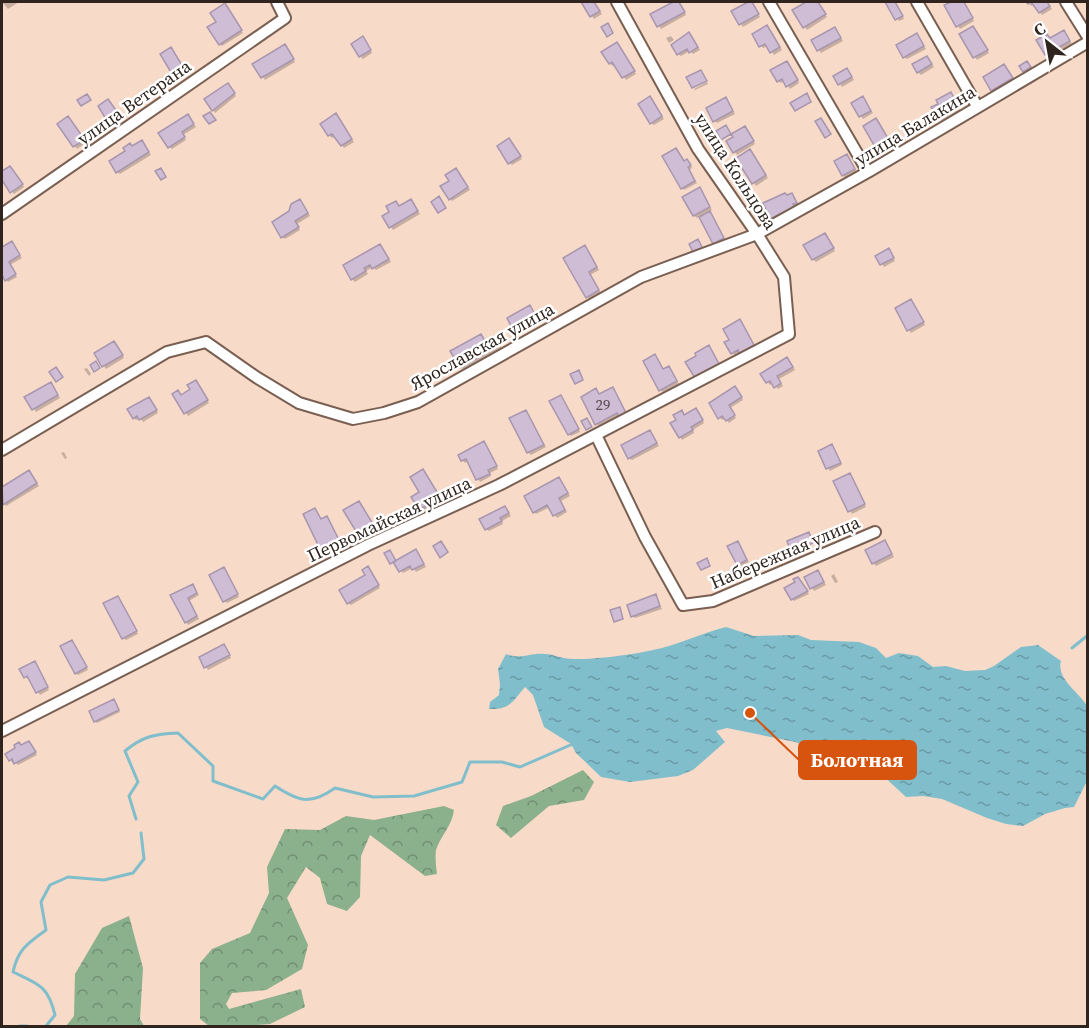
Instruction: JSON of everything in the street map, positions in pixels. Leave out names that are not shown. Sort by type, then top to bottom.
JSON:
[{"type":"street","name":"улица Ветерана","points":[[2,214],[285,18],[277,2]]},
{"type":"street","name":"улица Кольцова","points":[[618,2],[698,149],[758,234],[784,277],[789,333]]},
{"type":"street","points":[[769,2],[868,172]]},
{"type":"street","points":[[917,2],[977,106]]},
{"type":"street","points":[[1066,2],[1088,38]]},
{"type":"street","name":"улица Балакина","points":[[758,234],[1088,42]]},
{"type":"street","name":"Ярославская улица","points":[[2,450],[167,352],[206,342],[256,377],[299,403],[353,419],[384,413],[418,402],[641,277],[758,234]]},
{"type":"street","name":"Первомайская улица","points":[[2,732],[368,545],[499,485],[789,333]]},
{"type":"street","name":"Набережная улица","points":[[596,435],[645,537],[683,605],[713,601],[875,532]]},
{"type":"green space","points":[[583,770],[594,782],[584,800],[549,806],[511,838],[496,825],[503,806],[531,796]]},
{"type":"green space","points":[[444,806],[454,810],[436,850],[437,874],[425,876],[370,835],[361,856],[360,897],[347,911],[327,904],[320,878],[306,867],[287,898],[308,945],[302,969],[266,990],[232,993],[226,1004],[229,1009],[301,989],[305,1007],[270,1024],[209,1026],[200,1019],[200,963],[212,949],[250,933],[269,893],[267,867],[285,829],[320,830],[346,816],[374,820]]},
{"type":"green space","points":[[129,916],[143,968],[140,1019],[144,1026],[66,1026],[74,1016],[75,974],[102,928]]},
{"type":"water","points":[[726,627],[754,636],[798,635],[811,640],[859,642],[876,648],[886,658],[899,653],[918,656],[933,667],[946,666],[965,671],[985,670],[1021,647],[1038,645],[1061,661],[1062,674],[1087,706],[1088,779],[1074,807],[1045,814],[1023,826],[1006,824],[942,799],[923,796],[906,797],[879,772],[795,742],[727,728],[716,731],[725,742],[693,770],[678,776],[630,782],[601,777],[576,753],[571,744],[544,727],[533,695],[525,687],[506,706],[489,709],[490,702],[499,695],[498,669],[506,654],[517,656],[548,654],[574,659],[616,656],[659,649]]},
{"type":"building","points":[[581,2],[594,2],[600,11],[590,17]]},
{"type":"building","points":[[673,2],[679,2],[685,12],[657,27],[650,14]]},
{"type":"building","points":[[752,2],[759,14],[739,25],[731,11]]},
{"type":"building","points":[[806,2],[818,2],[826,14],[803,28],[792,10]]},
{"type":"building","points":[[885,2],[895,2],[903,16],[895,20]]},
{"type":"building","points":[[951,2],[964,2],[973,18],[956,27],[944,5]]},
{"type":"building","points":[[1031,2],[1047,2],[1050,6],[1039,13]]},
{"type":"building","points":[[225,3],[242,30],[219,45],[207,27],[216,22],[210,13]]},
{"type":"building","points":[[608,23],[613,33],[607,37],[601,27]]},
{"type":"building","points":[[767,25],[780,47],[770,53],[765,44],[759,47],[752,34]]},
{"type":"building","points":[[973,26],[988,50],[973,58],[959,34]]},
{"type":"building","points":[[835,27],[841,38],[817,51],[811,40]]},
{"type":"building","points":[[1064,30],[1070,41],[1045,55],[1036,40],[1047,34],[1050,38]]},
{"type":"building","points":[[689,32],[698,47],[689,53],[687,49],[677,55],[671,45]]},
{"type":"building","points":[[917,33],[924,46],[903,58],[896,45]]},
{"type":"building","points":[[363,36],[371,50],[359,57],[351,44]]},
{"type":"building","points":[[617,42],[635,71],[622,78],[612,62],[609,64],[601,52]]},
{"type":"building","points":[[285,44],[294,59],[261,78],[252,64]]},
{"type":"building","points":[[171,47],[183,67],[172,74],[160,54]]},
{"type":"building","points":[[927,56],[932,64],[917,73],[912,64]]},
{"type":"building","points":[[787,61],[798,80],[786,87],[782,79],[777,82],[770,70]]},
{"type":"building","points":[[1027,61],[1031,67],[1023,72],[1019,66]]},
{"type":"building","points":[[1004,64],[1013,78],[991,91],[983,77]]},
{"type":"building","points":[[847,68],[852,77],[838,85],[833,76]]},
{"type":"building","points":[[701,70],[707,81],[692,88],[686,77]]},
{"type":"building","points":[[228,83],[235,93],[212,111],[204,99]]},
{"type":"building","points":[[951,92],[959,107],[938,120],[931,107],[938,104],[936,100]]},
{"type":"building","points":[[807,93],[811,102],[795,111],[790,103]]},
{"type":"building","points":[[87,94],[91,100],[81,106],[77,100]]},
{"type":"building","points":[[650,96],[662,116],[650,124],[638,104]]},
{"type":"building","points":[[863,96],[871,111],[859,117],[851,103]]},
{"type":"building","points":[[726,97],[733,111],[713,122],[706,108]]},
{"type":"building","points":[[108,99],[118,113],[107,121],[98,106]]},
{"type":"building","points":[[210,112],[216,120],[209,124],[203,116]]},
{"type":"building","points":[[336,113],[352,139],[341,146],[332,134],[328,136],[320,124]]},
{"type":"building","points":[[188,114],[194,124],[182,132],[185,137],[168,148],[158,133]]},
{"type":"building","points":[[68,116],[85,140],[73,147],[57,124]]},
{"type":"building","points":[[821,118],[831,134],[825,138],[815,121]]},
{"type":"building","points":[[876,118],[892,145],[878,152],[863,126]]},
{"type":"building","points":[[726,125],[731,134],[721,140],[716,131]]},
{"type":"building","points":[[745,126],[754,141],[733,153],[726,141],[733,137],[731,134]]},
{"type":"building","points":[[509,138],[521,156],[508,164],[497,146]]},
{"type":"building","points":[[142,140],[149,152],[116,173],[109,161],[125,151],[123,148],[130,143],[132,146]]},
{"type":"building","points":[[676,148],[684,161],[687,159],[691,165],[688,167],[695,181],[681,189],[662,156]]},
{"type":"building","points":[[750,149],[766,175],[752,184],[740,165],[737,167],[733,160]]},
{"type":"building","points":[[847,154],[855,169],[842,176],[834,161]]},
{"type":"building","points":[[10,166],[23,184],[10,193],[2,180],[2,171]]},
{"type":"building","points":[[161,168],[166,177],[161,180],[155,171]]},
{"type":"building","points":[[456,168],[468,187],[449,200],[440,186],[449,181],[445,175]]},
{"type":"building","points":[[700,187],[710,207],[693,216],[682,197]]},
{"type":"building","points":[[785,193],[787,195],[792,193],[797,203],[793,204],[794,207],[770,219],[763,203]]},
{"type":"building","points":[[439,196],[446,208],[438,213],[431,202]]},
{"type":"building","points":[[300,199],[308,213],[295,221],[299,227],[281,238],[272,222],[289,211],[291,204]]},
{"type":"building","points":[[411,199],[418,211],[389,228],[382,216],[389,212],[386,206],[396,201],[399,206]]},
{"type":"building","points":[[710,211],[724,238],[713,244],[699,217]]},
{"type":"building","points":[[825,233],[834,248],[812,260],[803,245]]},
{"type":"building","points":[[698,239],[703,249],[694,254],[689,244]]},
{"type":"building","points":[[12,241],[20,255],[9,262],[16,274],[5,281],[2,275],[2,247]]},
{"type":"building","points":[[380,244],[389,259],[372,269],[370,265],[364,268],[366,271],[351,280],[343,265]]},
{"type":"building","points":[[585,245],[597,267],[589,272],[599,290],[586,298],[563,258]]},
{"type":"building","points":[[889,248],[894,258],[880,265],[875,256]]},
{"type":"building","points":[[911,299],[924,322],[907,331],[895,308]]},
{"type":"building","points":[[530,305],[538,320],[515,334],[507,318]]},
{"type":"building","points":[[740,319],[754,345],[739,354],[738,350],[731,354],[724,342],[729,340],[723,329]]},
{"type":"building","points":[[481,334],[488,346],[498,341],[500,345],[460,368],[450,351]]},
{"type":"building","points":[[114,341],[123,355],[102,367],[94,353]]},
{"type":"building","points":[[709,345],[719,364],[695,378],[685,362]]},
{"type":"building","points":[[655,354],[663,369],[669,366],[677,381],[659,391],[643,361]]},
{"type":"building","points":[[787,357],[793,367],[777,376],[781,383],[774,388],[770,381],[766,383],[760,374]]},
{"type":"building","points":[[96,361],[100,368],[94,372],[90,365]]},
{"type":"building","points":[[56,367],[63,377],[56,382],[49,372]]},
{"type":"building","points":[[579,370],[583,380],[575,384],[570,374]]},
{"type":"building","points":[[196,380],[208,400],[184,414],[172,394],[178,390],[181,395],[190,389],[187,385]]},
{"type":"building","points":[[51,382],[58,395],[32,410],[24,397]]},
{"type":"building","points":[[735,386],[742,397],[729,405],[735,415],[726,421],[722,416],[718,419],[709,403]]},
{"type":"building","points":[[613,387],[626,413],[619,417],[617,413],[595,425],[581,397],[596,388],[599,394]]},
{"type":"building","points":[[561,395],[579,429],[568,435],[549,401]]},
{"type":"building","points":[[149,397],[157,410],[139,420],[137,416],[133,419],[127,409]]},
{"type":"building","points":[[696,408],[703,420],[691,427],[693,430],[679,438],[670,423],[676,420],[673,415],[682,410],[684,415]]},
{"type":"building","points":[[526,410],[544,445],[527,453],[509,418]]},
{"type":"building","points":[[587,418],[592,427],[586,430],[581,421]]},
{"type":"building","points":[[650,430],[657,443],[628,459],[621,445]]},
{"type":"building","points":[[484,441],[497,466],[488,470],[490,474],[476,480],[466,459],[461,461],[458,455]]},
{"type":"building","points":[[832,444],[841,463],[826,469],[818,451]]},
{"type":"building","points":[[423,469],[440,497],[419,510],[411,497],[419,492],[410,477]]},
{"type":"building","points":[[29,470],[37,483],[3,505],[2,487]]},
{"type":"building","points":[[850,473],[865,504],[848,512],[833,481]]},
{"type":"building","points":[[559,477],[568,493],[559,498],[565,510],[553,516],[547,505],[533,513],[524,496]]},
{"type":"building","points":[[359,501],[376,529],[360,538],[343,510]]},
{"type":"building","points":[[505,506],[509,513],[500,518],[502,521],[485,530],[479,519]]},
{"type":"building","points":[[315,508],[321,519],[327,516],[341,544],[322,553],[303,514]]},
{"type":"building","points":[[809,532],[813,543],[791,552],[787,541]]},
{"type":"building","points":[[885,540],[892,554],[872,564],[865,550]]},
{"type":"building","points":[[441,541],[448,552],[440,558],[433,546]]},
{"type":"building","points":[[738,541],[747,560],[737,565],[727,546]]},
{"type":"building","points":[[416,549],[424,564],[412,570],[410,566],[399,572],[393,562]]},
{"type":"building","points":[[390,550],[396,561],[390,564],[384,553]]},
{"type":"building","points":[[707,558],[710,566],[701,570],[697,563]]},
{"type":"building","points":[[368,566],[379,585],[347,604],[339,590],[365,575],[362,570]]},
{"type":"building","points":[[224,567],[238,594],[223,602],[209,575]]},
{"type":"building","points":[[818,570],[824,582],[810,589],[804,577]]},
{"type":"building","points":[[798,577],[808,591],[791,600],[784,588],[795,582],[793,579]]},
{"type":"building","points":[[193,584],[197,593],[188,598],[197,616],[185,623],[170,595]]},
{"type":"building","points":[[656,594],[660,606],[631,617],[627,605]]},
{"type":"building","points":[[118,596],[137,631],[122,639],[103,603]]},
{"type":"building","points":[[620,607],[623,619],[614,622],[610,610]]},
{"type":"building","points":[[72,640],[87,667],[75,674],[60,646]]},
{"type":"building","points":[[224,644],[230,655],[204,668],[199,657]]},
{"type":"building","points":[[35,661],[48,687],[36,693],[27,676],[24,678],[19,669]]},
{"type":"building","points":[[114,699],[119,710],[94,722],[89,711]]},
{"type":"building","points":[[29,741],[36,752],[14,764],[12,759],[9,761],[5,754],[15,748],[14,745],[19,742],[21,745]]},
{"type":"waterway","points":[[1072,648],[1088,635]]},
{"type":"waterway","points":[[136,819],[129,796],[138,782],[125,751],[138,742],[156,735],[178,733],[213,766],[213,781],[263,799],[275,786],[304,799],[318,797],[335,788],[373,797],[414,796],[462,782],[470,762],[502,762],[520,767],[575,743]]},
{"type":"waterway","points":[[46,1026],[55,1015],[49,998],[36,983],[13,972],[25,947],[46,930],[41,902],[50,885],[68,877],[104,880],[133,873],[144,859],[141,833]]},
{"type":"waterway","points":[[19,1026],[27,1026]]},
{"type":"place","name":"Болотная","points":[[750,713]]}]
